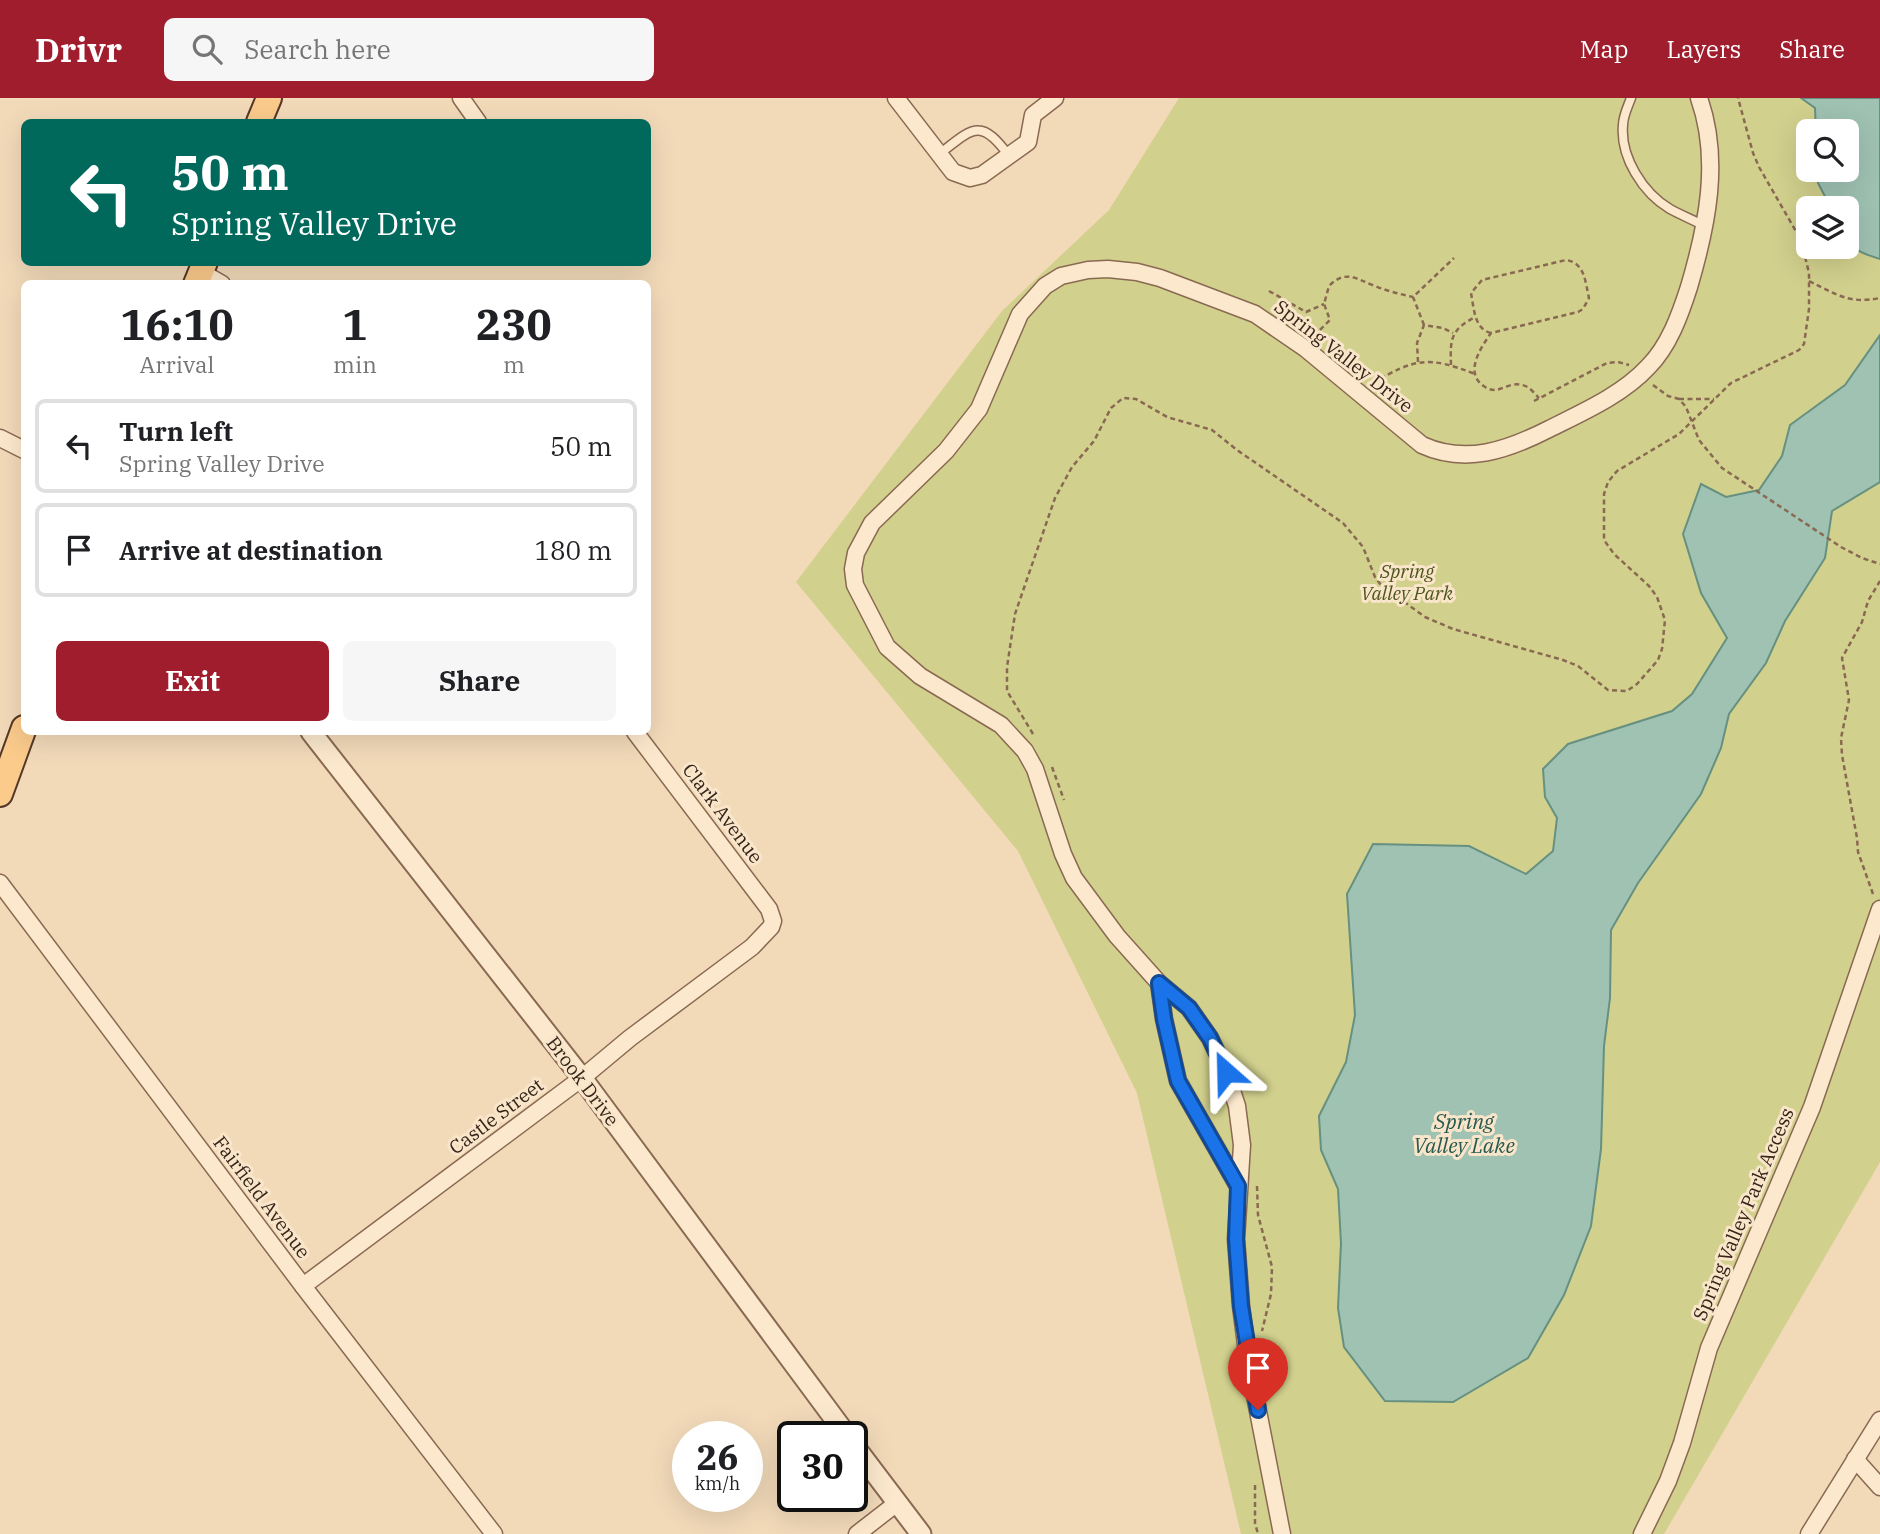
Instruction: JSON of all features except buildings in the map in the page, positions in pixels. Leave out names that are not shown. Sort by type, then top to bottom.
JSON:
[{"type":"main road","points":[[260,119],[268,98]]},
{"type":"main road","points":[[0,794],[21,735]]},
{"type":"street","points":[[461,98],[476,119]]},
{"type":"street","points":[[896,98],[953,172],[970,178],[982,176],[1028,142],[1033,115],[1055,98]]},
{"type":"street","name":"Spring Valley Drive","points":[[1282,1534],[1248,1360],[1236,1239],[1242,1145],[1237,1106],[1226,1072],[1210,1038],[1189,1008],[1159,983],[1117,936],[1073,878],[1035,769],[1013,735],[920,676],[887,647],[855,585],[853,569],[856,553],[872,523],[965,430],[988,392],[1020,314],[1032,298],[1061,276],[1108,269],[1137,272],[1255,314],[1306,349],[1422,445],[1439,453],[1479,455],[1534,436],[1620,390],[1641,375],[1657,356],[1675,326],[1696,264],[1710,188],[1710,152],[1699,98]]},
{"type":"street","points":[[1,439],[21,449]]},
{"type":"street","name":"Brook Drive","points":[[314,735],[582,1078],[836,1421]]},
{"type":"street","name":"Clark Avenue","points":[[637,735],[769,909],[773,920]]},
{"type":"street","name":"Fairfield Avenue","points":[[0,883],[303,1286],[494,1534]]},
{"type":"street","name":"Spring Valley Park Access","points":[[1642,1534],[1677,1455],[1709,1348],[1812,1107],[1880,909]]},
{"type":"street","name":"Castle Street","points":[[303,1286],[582,1078],[630,1038],[752,947],[771,927],[773,920]]},
{"type":"street","points":[[1159,983],[1178,1081],[1238,1186]]},
{"type":"street","points":[[1809,1534],[1880,1420]]},
{"type":"street","points":[[1855,1459],[1880,1487]]},
{"type":"street","points":[[868,1464],[921,1534]]},
{"type":"street","points":[[857,1534],[897,1503]]},
{"type":"lane","points":[[1631,98],[1623,125],[1624,138],[1626,152],[1639,180],[1653,196],[1669,208],[1705,226]]},
{"type":"lane","points":[[938,155],[966,134],[978,129],[989,133],[1004,160]]},
{"type":"path","points":[[1034,736],[1007,691],[1007,667],[1015,614],[1055,498],[1072,467],[1094,441],[1111,408],[1123,398],[1136,399],[1167,417],[1212,430],[1343,523],[1363,547],[1381,585],[1425,617],[1453,629],[1571,663],[1608,690],[1627,691],[1637,684],[1658,660],[1665,620],[1657,597],[1649,586],[1614,554],[1604,540],[1604,494],[1611,476],[1669,441],[1731,383],[1799,350],[1807,333],[1809,281],[1806,254],[1801,240],[1759,167],[1738,98]]},
{"type":"path","points":[[1413,297],[1454,258]]},
{"type":"path","points":[[1566,260],[1574,261],[1581,269],[1589,298],[1578,313],[1491,333],[1481,328],[1471,293],[1482,280],[1566,260]]},
{"type":"path","points":[[1306,349],[1316,333],[1329,320],[1324,304],[1329,286],[1343,276],[1353,275],[1374,286],[1413,297]]},
{"type":"path","points":[[1809,281],[1848,300],[1860,302],[1880,298]]},
{"type":"path","points":[[1269,290],[1306,312],[1324,304]]},
{"type":"path","points":[[1413,297],[1424,325],[1417,343],[1418,362]]},
{"type":"path","points":[[1451,365],[1453,333],[1460,325],[1476,317]]},
{"type":"path","points":[[1424,325],[1443,328],[1453,333]]},
{"type":"path","points":[[1491,333],[1479,354],[1475,374],[1478,381],[1488,389],[1495,390],[1521,384],[1539,398]]},
{"type":"path","points":[[1358,392],[1397,369],[1418,362],[1451,365],[1475,374]]},
{"type":"path","points":[[1534,401],[1606,363],[1618,362],[1629,365],[1658,390],[1679,399],[1714,399]]},
{"type":"path","points":[[1679,399],[1686,407],[1707,453],[1728,472],[1841,547],[1880,564]]},
{"type":"path","points":[[1880,581],[1842,658],[1849,700],[1841,738],[1858,852],[1871,892],[1880,901]]},
{"type":"path","points":[[1048,759],[1064,802]]},
{"type":"path","points":[[1248,1360],[1259,1342],[1271,1294],[1272,1267],[1258,1215],[1257,1183]]},
{"type":"path","points":[[1255,1476],[1255,1523],[1258,1534]]},
{"type":"green space","name":"Spring Valley Park","points":[[1179,98],[1880,98],[1880,1162],[1664,1534],[1241,1534],[1137,1093],[1018,851],[796,582],[1002,311],[1109,210]]},
{"type":"water","points":[[1801,98],[1880,98],[1880,259],[1859,250],[1859,196],[1825,196],[1818,183],[1859,182],[1859,119],[1815,119],[1815,108]]},
{"type":"water","name":"Spring Valley Lake","points":[[1880,335],[1880,482],[1832,511],[1825,558],[1785,621],[1766,663],[1729,714],[1721,748],[1701,794],[1638,883],[1611,930],[1610,998],[1604,1046],[1601,1149],[1591,1226],[1564,1295],[1528,1358],[1453,1402],[1385,1401],[1344,1347],[1338,1308],[1341,1243],[1338,1189],[1321,1150],[1319,1116],[1346,1062],[1355,1015],[1347,894],[1373,844],[1469,846],[1526,874],[1553,851],[1557,818],[1545,797],[1543,769],[1568,744],[1672,711],[1692,694],[1727,638],[1701,593],[1683,534],[1701,484],[1726,497],[1759,490],[1782,456],[1790,425],[1845,385]]},
{"type":"route","points":[[1226,1072],[1210,1038],[1189,1008],[1159,983],[1171,1056],[1178,1081],[1238,1186],[1236,1239],[1241,1306],[1258,1410]]}]
